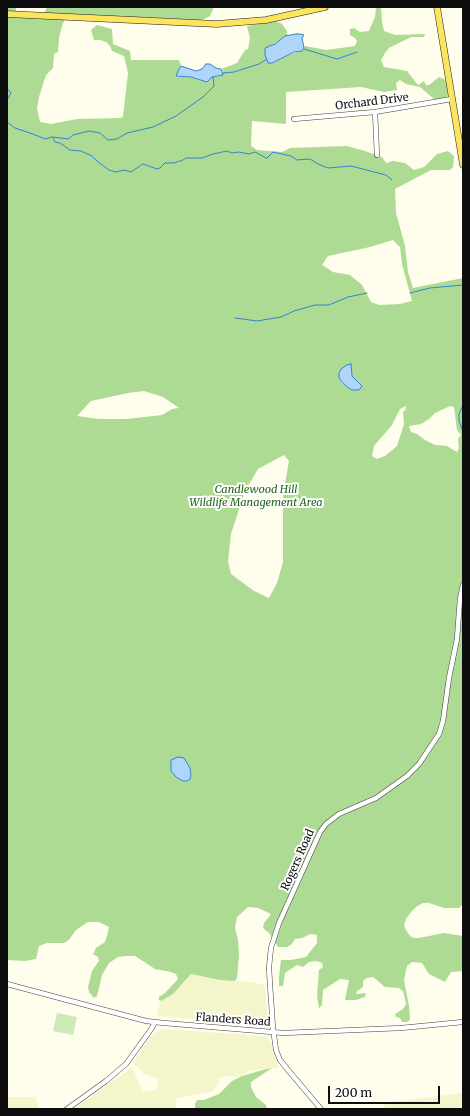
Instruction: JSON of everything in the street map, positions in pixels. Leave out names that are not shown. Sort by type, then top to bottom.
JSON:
[{"type":"main road","points":[[7,14],[217,24],[266,20],[324,7]]},
{"type":"main road","points":[[437,7],[463,165]]},
{"type":"street","name":"Orchard Drive","points":[[294,119],[375,112],[452,99]]},
{"type":"street","points":[[375,112],[376,155]]},
{"type":"street","name":"Rogers Road","points":[[321,1109],[280,1060],[276,1050],[273,1032],[270,985],[270,957],[274,938],[315,841],[322,828],[339,814],[376,798],[395,786],[419,764],[439,734],[444,720],[449,678],[458,639],[460,599],[463,585]]},
{"type":"street","name":"Flanders Road","points":[[7,984],[154,1022],[273,1032],[369,1030],[463,1022]]},
{"type":"street","points":[[67,1109],[122,1067],[152,1028],[154,1022]]},
{"type":"green space","points":[[7,7],[16,7],[16,12],[44,14],[47,7],[214,7],[210,16],[202,20],[67,14],[59,38],[58,52],[54,54],[53,68],[46,75],[37,108],[40,122],[51,124],[77,119],[121,118],[123,116],[128,73],[124,56],[112,51],[106,42],[94,40],[91,30],[97,25],[112,29],[113,44],[130,51],[131,60],[179,60],[181,66],[177,77],[191,77],[200,80],[209,80],[212,77],[221,76],[223,71],[221,69],[237,63],[245,50],[248,49],[250,38],[247,26],[276,21],[282,24],[287,31],[287,36],[265,49],[267,62],[272,63],[285,56],[301,51],[305,46],[326,50],[355,46],[357,41],[350,35],[350,29],[354,28],[360,32],[369,31],[375,17],[376,7],[381,7],[384,31],[395,35],[425,34],[424,37],[411,37],[389,48],[381,60],[384,67],[407,71],[418,85],[424,81],[426,85],[429,85],[439,77],[444,79],[446,81],[447,98],[434,99],[420,87],[406,84],[400,80],[396,83],[397,90],[384,92],[361,87],[286,92],[286,124],[252,121],[251,146],[257,150],[282,152],[290,148],[347,146],[382,157],[386,163],[393,161],[405,163],[414,170],[424,167],[437,154],[448,151],[454,156],[453,167],[450,170],[431,170],[395,189],[396,213],[405,246],[408,272],[413,288],[463,278],[463,904],[459,908],[444,908],[429,903],[423,903],[412,911],[406,919],[404,925],[410,936],[414,938],[444,933],[463,936],[463,971],[451,972],[445,982],[429,974],[422,963],[412,962],[407,966],[404,980],[410,1020],[407,1022],[402,1022],[400,1018],[396,1017],[395,1014],[403,1009],[406,1004],[403,991],[399,988],[385,987],[373,977],[367,978],[363,981],[363,987],[356,992],[357,994],[366,993],[365,997],[356,1000],[345,1000],[349,980],[340,979],[323,990],[322,1005],[319,1008],[317,996],[319,970],[323,967],[322,963],[316,961],[309,962],[303,967],[297,965],[285,973],[283,986],[279,986],[281,960],[306,957],[317,943],[317,935],[310,934],[302,938],[295,939],[292,944],[287,947],[278,947],[269,933],[263,928],[264,923],[271,914],[258,908],[248,907],[237,917],[235,928],[238,940],[239,955],[237,978],[235,981],[220,980],[191,974],[173,994],[161,1001],[159,1000],[159,997],[165,993],[178,979],[176,974],[155,969],[135,956],[118,957],[109,963],[102,975],[97,996],[94,998],[89,992],[88,987],[92,971],[99,961],[98,957],[93,954],[96,948],[105,942],[109,927],[99,922],[88,922],[76,930],[69,940],[64,943],[47,943],[39,946],[36,959],[25,961],[7,960]],"holes":[[[393,240],[400,247],[402,264],[412,301],[400,304],[379,305],[371,302],[362,285],[350,275],[333,272],[322,265],[328,256],[370,247]],[[347,365],[351,365],[352,376],[359,382],[344,385],[341,381],[339,372]],[[144,391],[163,397],[179,408],[172,409],[162,415],[127,419],[99,419],[77,416],[91,401]],[[406,406],[405,411],[403,411],[404,424],[397,446],[385,456],[377,459],[372,456],[374,446],[392,425],[400,409]],[[450,406],[454,407],[457,430],[461,435],[458,439],[459,448],[457,452],[447,446],[435,445],[411,432],[409,426],[421,424],[435,413]],[[284,455],[289,461],[283,495],[283,562],[277,583],[269,598],[254,591],[231,574],[228,561],[231,534],[245,491],[258,469]],[[178,757],[184,758],[190,768],[190,779],[183,781]]]},
{"type":"green space","points":[[191,974],[220,980],[252,982],[265,985],[268,1025],[157,1016],[161,1001],[173,994]]},
{"type":"green space","points":[[57,1013],[77,1017],[73,1035],[53,1031]]},
{"type":"green space","points":[[161,1029],[266,1036],[271,1042],[278,1068],[250,1070],[242,1076],[236,1077],[225,1076],[219,1079],[216,1088],[211,1092],[177,1098],[175,1109],[73,1109],[127,1071],[130,1067],[134,1071],[142,1092],[157,1089],[158,1079],[145,1074],[133,1063],[150,1037]]},
{"type":"green space","points":[[272,1068],[251,1082],[251,1087],[256,1097],[266,1105],[267,1109],[195,1109],[197,1100],[204,1100],[219,1094],[232,1081],[242,1076]]},
{"type":"green space","points":[[463,1093],[463,1109],[386,1109],[383,1103]]},
{"type":"green space","points":[[7,1097],[36,1097],[38,1109],[7,1109]]},
{"type":"water","points":[[296,34],[304,35],[302,38],[304,48],[302,51],[294,52],[272,63],[268,63],[265,55],[265,48],[275,44],[285,36]]},
{"type":"water","points":[[206,64],[210,64],[221,69],[223,75],[212,77],[207,82],[191,77],[176,76],[181,66],[196,71],[202,69]]},
{"type":"water","points":[[351,364],[352,376],[362,386],[359,390],[352,390],[339,378],[341,369]]},
{"type":"water","points":[[178,757],[184,758],[190,768],[191,776],[187,781],[183,781],[176,777],[171,771],[171,760]]},
{"type":"waterway","points":[[304,49],[337,59],[357,52]]},
{"type":"waterway","points":[[223,73],[234,72],[259,64],[267,59]]},
{"type":"waterway","points":[[7,122],[15,128],[45,139],[52,137],[68,139],[73,135],[89,131],[100,133],[108,140],[117,139],[127,133],[153,127],[176,116],[203,97],[214,86],[213,77]]},
{"type":"waterway","points":[[7,88],[11,93],[7,100]]},
{"type":"waterway","points":[[53,138],[55,142],[60,143],[70,150],[81,151],[92,156],[109,170],[116,172],[124,170],[131,172],[143,164],[157,169],[165,163],[174,163],[186,158],[202,158],[227,151],[232,153],[239,152],[249,154],[255,152],[266,158],[273,152],[291,156],[297,160],[310,159],[328,168],[351,166],[386,175],[392,180]]},
{"type":"waterway","points":[[410,293],[430,288],[463,285]]},
{"type":"waterway","points":[[235,318],[257,321],[281,317],[294,311],[315,305],[329,305],[348,297],[367,293]]},
{"type":"waterway","points":[[463,405],[459,414],[459,420],[463,432]]},
{"type":"park label","name":"Candlewood Hill Wildlife Management Area","points":[[256,496]]}]
